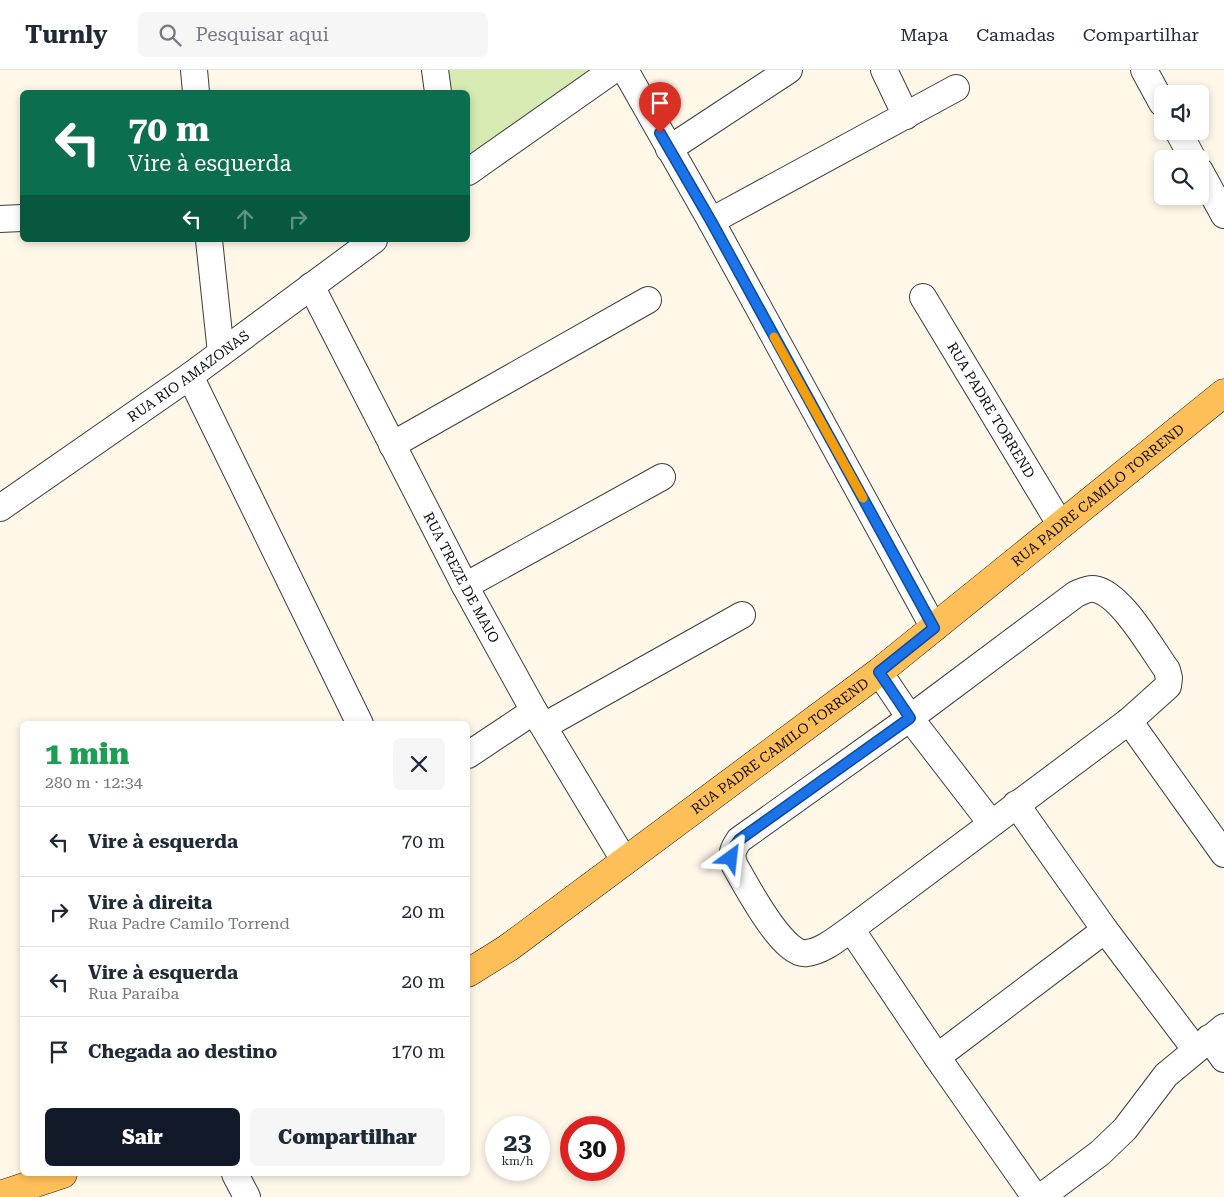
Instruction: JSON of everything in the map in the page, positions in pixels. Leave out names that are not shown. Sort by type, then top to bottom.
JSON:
[{"type":"main road","name":"RUA PADRE CAMILO TORREND","points":[[470,972],[508,948],[879,672],[1224,393]]},
{"type":"main road","points":[[0,1195],[57,1176]]},
{"type":"street","points":[[194,70],[196,90]]},
{"type":"street","points":[[435,70],[438,90]]},
{"type":"street","points":[[470,171],[613,70]]},
{"type":"street","points":[[624,70],[711,221],[934,628]]},
{"type":"street","points":[[669,149],[789,70]]},
{"type":"street","points":[[884,70],[906,116]]},
{"type":"street","points":[[1144,70],[1154,88]]},
{"type":"street","points":[[711,221],[956,88]]},
{"type":"street","points":[[1209,188],[1224,215]]},
{"type":"street","points":[[0,219],[20,218]]},
{"type":"street","points":[[208,242],[221,353]]},
{"type":"street","name":"RUA RIO AMAZONAS","points":[[0,508],[190,376],[371,242]]},
{"type":"street","name":"RUA TREZE DE MAIO","points":[[311,286],[465,586],[539,718],[624,860]]},
{"type":"street","name":"RUA PADRE TORREND","points":[[923,296],[1060,524]]},
{"type":"street","points":[[392,445],[648,300]]},
{"type":"street","points":[[190,376],[359,721]]},
{"type":"street","points":[[465,586],[662,477]]},
{"type":"street","points":[[1091,588],[1105,592],[1118,602],[1167,670],[1170,678],[1168,686],[1129,721],[851,929],[820,949],[806,954],[798,953],[789,948],[778,935],[735,866],[731,858],[733,848],[739,840],[910,718],[1076,594],[1091,588]]},
{"type":"street","points":[[470,754],[742,615]]},
{"type":"street","points":[[879,672],[910,718],[991,823]]},
{"type":"street","points":[[1129,721],[1224,854]]},
{"type":"street","points":[[1016,804],[1105,930],[1210,1038],[1224,1059]]},
{"type":"street","points":[[851,929],[937,1057],[1036,1197]]},
{"type":"street","points":[[937,1057],[1105,930]]},
{"type":"street","points":[[1042,1197],[1125,1129],[1166,1075],[1210,1038]]},
{"type":"street","points":[[237,1176],[248,1197]]},
{"type":"green space","points":[[446,70],[589,70],[470,156],[470,90],[448,90]]},
{"type":"slow traffic","points":[[774,337],[863,498]]},
{"type":"route","points":[[660,133],[711,221],[934,628],[879,672],[910,718],[739,840],[733,848],[731,858]]}]
